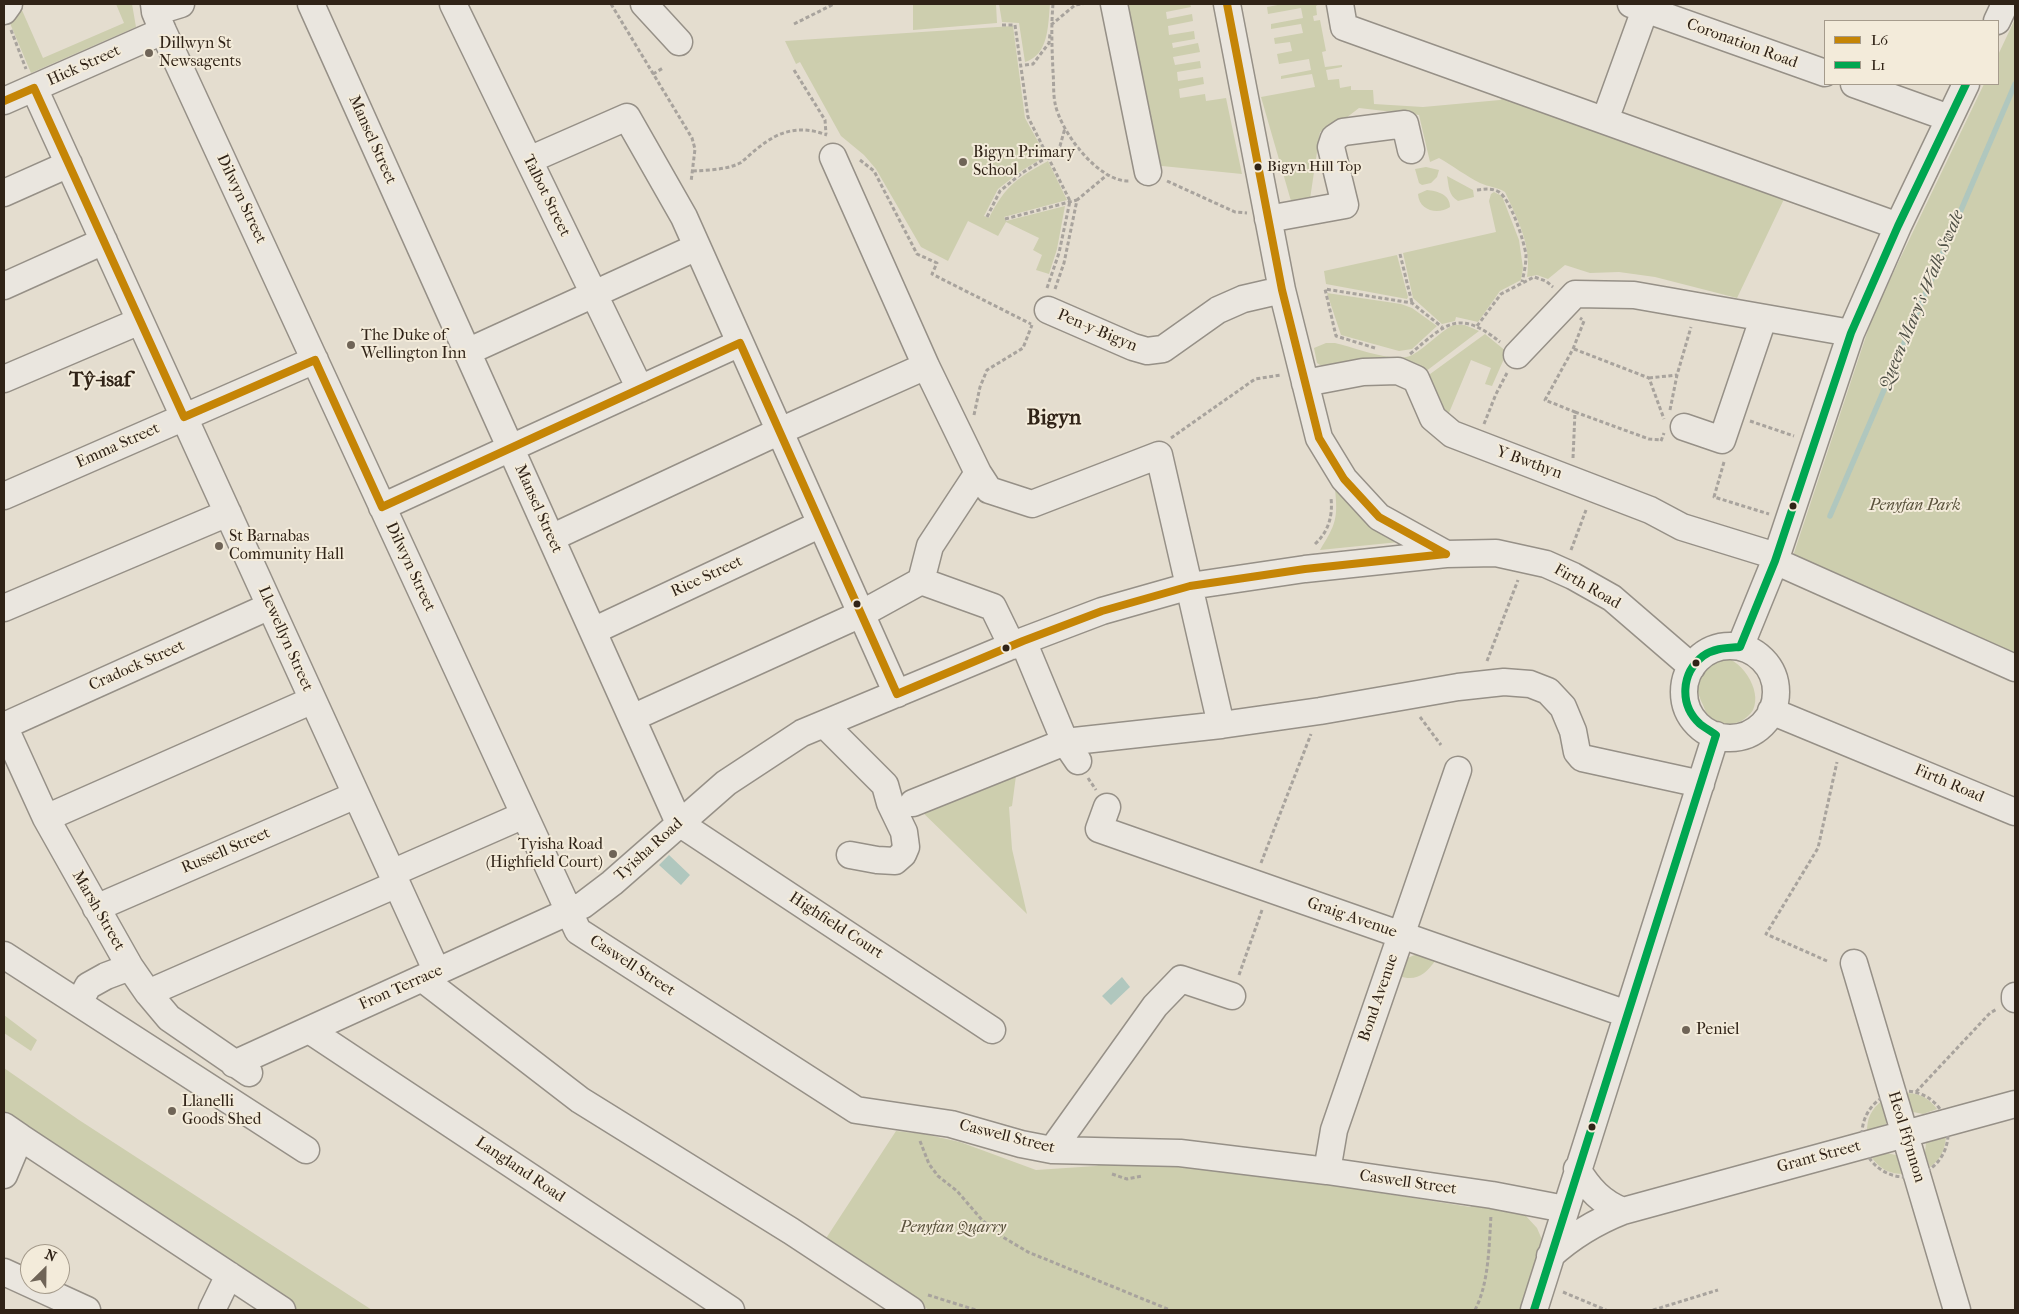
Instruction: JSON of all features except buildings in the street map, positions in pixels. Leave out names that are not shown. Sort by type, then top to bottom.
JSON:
[{"type":"street","name":"Hick Street","points":[[4,101],[34,88],[158,15],[181,4]]},
{"type":"street","name":"Mansel Street","points":[[311,4],[679,823]]},
{"type":"street","name":"Talbot Street","points":[[453,4],[640,389]]},
{"type":"street","points":[[644,4],[679,42]]},
{"type":"street","points":[[1114,4],[1148,172]]},
{"type":"street","points":[[1227,4],[1282,290],[1319,438],[1344,479],[1379,517],[1446,554]]},
{"type":"street","points":[[1340,4],[1344,27],[1898,226]]},
{"type":"street","points":[[1605,120],[1641,5]]},
{"type":"street","name":"Coronation Road","points":[[1641,5],[1824,74]]},
{"type":"street","name":"Dilwyn Street","points":[[158,15],[569,913]]},
{"type":"street","points":[[1857,85],[1950,118]]},
{"type":"street","points":[[1740,647],[1775,558],[1851,333],[1898,226],[1966,85]]},
{"type":"street","name":"Llewellyn Street","points":[[34,88],[394,879],[430,975]]},
{"type":"street","points":[[529,160],[627,117],[684,217],[897,694]]},
{"type":"street","points":[[1268,217],[1345,205],[1331,147],[1334,138],[1343,132],[1405,124],[1411,150]]},
{"type":"street","points":[[836,146],[926,366],[972,462],[989,490],[1032,504],[1120,458],[1159,455],[1221,725]]},
{"type":"street","points":[[4,193],[69,164]]},
{"type":"street","points":[[4,286],[104,240]]},
{"type":"street","points":[[467,352],[697,247]]},
{"type":"street","name":"Pen-y-Bigyn","points":[[1041,311],[1146,351],[1163,349],[1218,310],[1243,299],[1282,290]]},
{"type":"street","points":[[1516,355],[1575,294],[1634,296],[1851,333]]},
{"type":"street","points":[[1675,427],[1722,440],[1763,319]]},
{"type":"street","points":[[4,379],[140,320]]},
{"type":"street","points":[[382,507],[740,343]]},
{"type":"street","name":"Emma Street","points":[[4,496],[315,360]]},
{"type":"street","points":[[551,538],[780,431],[926,366]]},
{"type":"street","name":"Y Bwthyn","points":[[1303,377],[1398,370],[1416,379],[1433,418],[1452,434],[1650,510],[1682,527],[1775,558],[2015,668]]},
{"type":"street","points":[[632,718],[861,614],[921,581],[930,546],[972,462]]},
{"type":"street","points":[[4,608],[228,513]]},
{"type":"street","name":"Rice Street","points":[[593,631],[821,524]]},
{"type":"street","name":"Firth Road","points":[[1017,643],[1102,611],[1190,586],[1305,569],[1446,554],[1496,553],[1546,564],[1563,571],[1612,598],[1692,667]]},
{"type":"street","points":[[921,581],[993,607],[1017,643],[1071,751]]},
{"type":"street","name":"Cradock Street","points":[[4,726],[270,606]]},
{"type":"street","name":"Tyisha Road","points":[[569,913],[612,883],[726,784],[760,759],[802,733],[1017,643]]},
{"type":"street","points":[[1726,646],[1740,647],[1754,652],[1765,662],[1773,674],[1776,689],[1775,704],[1769,717],[1759,728],[1746,735],[1731,738],[1716,736],[1703,729],[1687,707],[1684,693],[1686,679],[1692,667],[1701,656],[1713,649],[1726,646]]},
{"type":"street","points":[[913,803],[1071,751],[1458,687],[1504,682],[1530,684],[1548,691],[1563,707],[1573,731],[1577,752],[1582,758],[1701,784]]},
{"type":"street","points":[[46,818],[313,700]]},
{"type":"street","name":"Firth Road","points":[[1771,711],[2015,812]]},
{"type":"street","points":[[824,724],[885,785],[890,803],[904,832],[906,847],[903,854],[895,861],[850,855]]},
{"type":"street","name":"Marsh Street","points":[[4,726],[46,818],[130,967],[148,993],[169,1018],[241,1068]]},
{"type":"street","points":[[1534,1310],[1716,736]]},
{"type":"street","name":"Bond Avenue","points":[[1327,1171],[1334,1130],[1458,770]]},
{"type":"street","name":"Russell Street","points":[[96,908],[356,795]]},
{"type":"street","name":"Graig Avenue","points":[[1107,807],[1099,829],[1627,1014]]},
{"type":"street","points":[[148,993],[394,879],[524,815]]},
{"type":"street","name":"Highfield Court","points":[[679,823],[992,1030]]},
{"type":"street","name":"Fron Terrace","points":[[241,1068],[309,1030],[569,913]]},
{"type":"street","name":"Caswell Street","points":[[569,913],[578,932],[856,1110],[951,1124],[1021,1144],[1052,1150],[1180,1153],[1327,1171],[1492,1195],[1565,1208]]},
{"type":"street","points":[[4,955],[306,1150]]},
{"type":"street","name":"Heol Ffynnon","points":[[1854,963],[1957,1310]]},
{"type":"street","points":[[79,1003],[88,986],[106,976],[130,967]]},
{"type":"street","points":[[430,975],[580,1100],[791,1231],[911,1310]]},
{"type":"street","points":[[1052,1150],[1155,1006],[1181,979],[1232,996]]},
{"type":"street","name":"Langland Road","points":[[309,1030],[731,1310]]},
{"type":"street","name":"Grant Street","points":[[1550,1256],[1569,1238],[1601,1220],[1623,1211],[2015,1104]]},
{"type":"street","points":[[4,1175],[12,1132],[282,1310]]},
{"type":"street","points":[[1578,1170],[1587,1185],[1600,1198],[1611,1207],[1623,1211]]},
{"type":"street","points":[[4,1272],[87,1310]]},
{"type":"street","points":[[212,1310],[230,1275]]},
{"type":"path","points":[[611,4],[692,138],[694,149],[693,171],[684,217]]},
{"type":"path","points":[[794,24],[834,4]]},
{"type":"path","points":[[1025,65],[1033,64],[1049,43],[1052,4]]},
{"type":"path","points":[[1051,24],[1075,5],[1083,4]]},
{"type":"path","points":[[8,14],[34,88]]},
{"type":"path","points":[[1051,24],[1054,102],[1059,119],[1088,160],[1121,182],[1136,181],[1148,172],[1235,212],[1268,217]]},
{"type":"path","points":[[1002,25],[1014,25],[1028,117],[1070,201],[1059,253],[1041,311]]},
{"type":"path","points":[[653,74],[663,68]]},
{"type":"path","points":[[794,70],[824,120],[836,146]]},
{"type":"path","points":[[987,217],[1000,192],[1022,173],[1060,146],[1065,127]]},
{"type":"path","points":[[693,171],[717,170],[740,163],[766,141],[777,134],[791,129],[836,146],[874,171],[917,254],[937,263],[932,274],[1041,311]]},
{"type":"path","points":[[1005,219],[1077,200],[1107,174]]},
{"type":"path","points":[[1477,190],[1490,188],[1500,192],[1507,200],[1526,255],[1526,266],[1522,282]]},
{"type":"path","points":[[972,462],[980,387],[987,370],[1023,348],[1064,263],[1077,200]]},
{"type":"path","points":[[1400,254],[1412,303]]},
{"type":"path","points":[[1477,326],[1501,294],[1534,277],[1546,281]]},
{"type":"path","points":[[1378,349],[1336,336],[1325,289],[1412,303],[1442,327]]},
{"type":"path","points":[[1564,306],[1584,321],[1573,349],[1545,400],[1649,439],[1661,441]]},
{"type":"path","points":[[1661,441],[1675,427],[1677,376],[1697,307]]},
{"type":"path","points":[[1403,354],[1410,354],[1442,327],[1455,322],[1477,326],[1488,332]]},
{"type":"path","points":[[1573,349],[1649,378],[1677,376]]},
{"type":"path","points":[[1476,444],[1496,394],[1516,355]]},
{"type":"path","points":[[1159,455],[1162,445],[1255,379],[1303,377]]},
{"type":"path","points":[[1649,378],[1675,427]]},
{"type":"path","points":[[1563,571],[1584,484],[1575,412]]},
{"type":"path","points":[[1731,415],[1814,442]]},
{"type":"path","points":[[1661,441],[1675,427]]},
{"type":"path","points":[[1722,440],[1726,456],[1714,497],[1788,520]]},
{"type":"path","points":[[1310,549],[1321,539],[1330,522],[1332,510],[1330,490]]},
{"type":"path","points":[[1486,666],[1519,577]]},
{"type":"path","points":[[1404,696],[1441,745]]},
{"type":"path","points":[[1258,871],[1320,711]]},
{"type":"path","points":[[1071,751],[1107,807]]},
{"type":"path","points":[[1827,960],[1766,934],[1818,848],[1837,761]]},
{"type":"path","points":[[1232,996],[1263,906]]},
{"type":"path","points":[[1916,1092],[1990,1013],[2015,998]]},
{"type":"path","points":[[916,1118],[918,1132],[929,1164],[938,1176],[957,1191],[982,1220],[1001,1236],[1028,1252],[1170,1310]]},
{"type":"path","points":[[1475,1310],[1480,1301],[1490,1244],[1492,1195]]},
{"type":"path","points":[[1653,1310],[1718,1290]]},
{"type":"path","points":[[1562,1291],[1606,1310]]},
{"type":"green space","points":[[116,4],[132,4],[136,27],[31,73],[9,21],[21,8],[43,58],[124,23]]},
{"type":"green space","points":[[913,4],[996,4],[997,23],[913,30]]},
{"type":"green space","points":[[999,4],[1050,4],[1046,38],[1039,53],[1033,58],[1025,62],[1019,23],[1002,22]]},
{"type":"green space","points":[[1120,4],[1190,4],[1191,7],[1166,12],[1167,19],[1192,14],[1193,21],[1168,26],[1169,35],[1194,31],[1195,39],[1172,43],[1173,48],[1198,43],[1200,52],[1173,57],[1175,65],[1200,61],[1201,68],[1177,72],[1178,81],[1203,77],[1204,84],[1179,89],[1180,98],[1205,94],[1206,101],[1226,98],[1242,174],[1152,165]]},
{"type":"green space","points":[[1283,4],[1319,4],[1316,6],[1317,15],[1313,16],[1314,21],[1320,20],[1326,51],[1322,52],[1325,67],[1342,65],[1342,67],[1326,70],[1328,80],[1339,79],[1340,88],[1351,86],[1351,90],[1373,90],[1374,104],[1423,107],[1500,100],[1507,95],[1786,195],[1737,298],[1655,277],[1619,272],[1590,273],[1565,265],[1548,279],[1537,275],[1527,277],[1528,255],[1526,244],[1505,192],[1480,183],[1439,158],[1430,162],[1419,115],[1359,108],[1333,128],[1320,132],[1310,199],[1291,201],[1261,97],[1315,87],[1312,74],[1281,79],[1281,76],[1311,70],[1309,59],[1279,64],[1277,54],[1292,51],[1290,42],[1275,44],[1274,38],[1303,33],[1301,24],[1271,29],[1271,24],[1303,18],[1301,8],[1268,14],[1267,7]]},
{"type":"green space","name":"Penyfan Park","points":[[2015,19],[2015,661],[1791,562],[1873,315],[1984,85],[1999,85],[1999,53]]},
{"type":"green space","name":"Bigyn Primary School","points":[[1013,26],[1025,118],[1046,156],[1021,171],[998,189],[984,216],[989,218],[1001,198],[1013,184],[1048,161],[1067,200],[1004,217],[1006,221],[1065,206],[1057,249],[1049,274],[1036,270],[1042,255],[1033,250],[1039,238],[1006,222],[998,236],[968,221],[948,261],[921,247],[876,169],[864,155],[841,136],[800,62],[796,64],[785,41]]},
{"type":"green space","points":[[1426,167],[1439,170],[1437,177],[1431,183],[1422,185],[1419,183],[1415,169]]},
{"type":"green space","points":[[1447,176],[1473,190],[1474,197],[1458,201],[1455,199],[1452,196]]},
{"type":"green space","points":[[1427,190],[1439,192],[1445,196],[1450,207],[1440,211],[1425,208],[1419,200],[1418,194]]},
{"type":"green space","points":[[1494,192],[1502,196],[1519,240],[1523,268],[1521,280],[1500,291],[1478,322],[1456,317],[1455,321],[1442,324],[1413,298],[1403,253],[1496,232],[1489,201],[1491,194]]},
{"type":"green space","points":[[1397,255],[1407,299],[1326,284],[1324,271]]},
{"type":"green space","points":[[1327,293],[1401,304],[1412,308],[1437,326],[1412,349],[1399,351],[1341,335]]},
{"type":"green space","points":[[1453,325],[1465,325],[1479,331],[1425,372],[1325,368],[1317,363],[1314,348],[1326,343],[1335,343],[1385,356],[1405,357],[1417,352]]},
{"type":"green space","points":[[1485,334],[1507,352],[1492,386],[1485,384],[1491,368],[1471,360],[1446,420],[1426,377]]},
{"type":"green space","points":[[1335,489],[1369,521],[1399,542],[1320,550],[1330,534],[1335,521]]},
{"type":"green space","points":[[1718,656],[1734,662],[1741,668],[1748,676],[1755,693],[1755,702],[1750,715],[1735,723],[1724,724],[1711,720],[1697,689],[1696,682],[1699,670],[1703,664]]},
{"type":"green space","points":[[1017,768],[1012,806],[1009,807],[1012,849],[1027,914],[916,806]]},
{"type":"green space","points":[[1417,954],[1435,961],[1420,976],[1405,978],[1399,976],[1405,959]]},
{"type":"green space","points":[[4,1015],[37,1040],[31,1051],[4,1033]]},
{"type":"green space","points":[[4,1068],[79,1120],[372,1310],[290,1310],[4,1116]]},
{"type":"green space","points":[[1905,1093],[1923,1096],[1937,1109],[1923,1114],[1913,1112]]},
{"type":"green space","points":[[1883,1100],[1888,1119],[1886,1124],[1867,1132],[1870,1114]]},
{"type":"green space","name":"Penyfan Quarry","points":[[896,1131],[924,1134],[960,1142],[1036,1170],[1096,1166],[1111,1159],[1364,1184],[1369,1191],[1470,1207],[1477,1201],[1525,1215],[1537,1228],[1543,1242],[1522,1310],[929,1310],[823,1243]]},
{"type":"green space","points":[[1946,1136],[1942,1154],[1930,1167],[1925,1153],[1926,1143]]},
{"type":"green space","points":[[1886,1153],[1896,1155],[1904,1174],[1886,1170],[1879,1166],[1872,1158]]},
{"type":"shaded area","points":[[669,855],[690,875],[681,885],[659,865]]},
{"type":"shaded area","points":[[1122,977],[1130,987],[1111,1005],[1102,996]]},
{"type":"waterway","name":"Queen Mary's Walk Swale","points":[[1830,516],[2015,84]]},
{"type":"transit line","name":"L6","points":[[1227,4],[1282,290],[1319,438],[1344,479],[1379,517],[1446,554]]},
{"type":"transit line","name":"L1","points":[[1534,1310],[1716,735],[1700,724],[1689,708],[1685,689],[1690,671],[1707,653],[1740,647],[1775,561],[1851,333],[1898,226],[1966,85]]},
{"type":"transit line","name":"L6","points":[[4,101],[34,88],[184,417],[315,360],[382,507],[740,343],[897,694],[1023,641],[1102,611],[1190,586],[1305,569],[1446,554]]},
{"type":"place","name":"Dillwyn St Newsagents","points":[[149,53]]},
{"type":"place","name":"Bigyn Primary School","points":[[963,162]]},
{"type":"place","name":"Bigyn Hill Top","points":[[1258,167]]},
{"type":"place","name":"The Duke of Wellington Inn","points":[[351,345]]},
{"type":"place","name":"St Barnabas Community Hall","points":[[219,546]]},
{"type":"place","name":"Tyisha Road (Highfield Court)","points":[[613,854]]},
{"type":"place","name":"Peniel","points":[[1686,1030]]},
{"type":"place","name":"Llanelli Goods Shed","points":[[172,1111]]},
{"type":"district","name":"Tŷ-isaf","points":[[100,381]]},
{"type":"district","name":"Bigyn","points":[[1054,419]]}]
